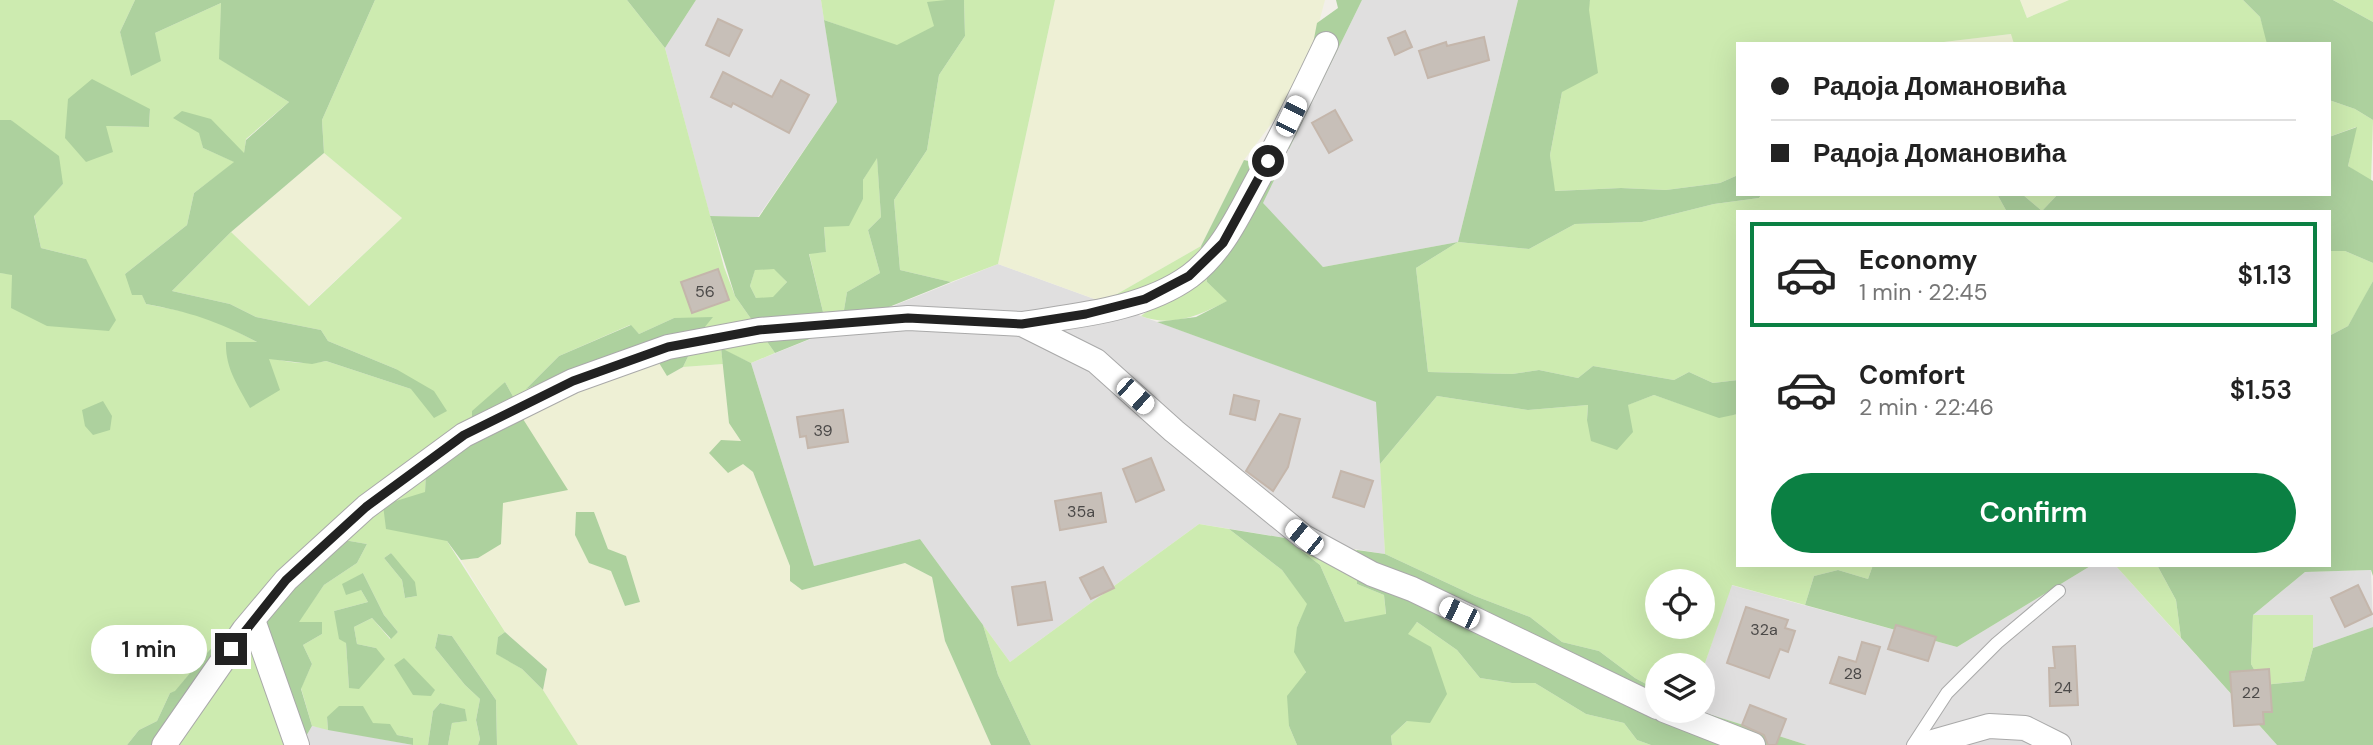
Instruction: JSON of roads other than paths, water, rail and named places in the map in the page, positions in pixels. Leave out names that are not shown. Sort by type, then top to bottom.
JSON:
[{"type":"street","points":[[164,745],[253,620],[286,580],[366,507],[464,435],[573,381],[668,347],[759,330],[908,318],[1022,324],[1086,314],[1145,299],[1189,276],[1223,243],[1280,140],[1326,44]]},
{"type":"street","points":[[1022,324],[1096,361],[1174,431],[1304,537],[1372,574],[1412,589],[1645,702]]},
{"type":"street","points":[[253,620],[297,745]]},
{"type":"street","points":[[1697,723],[1753,745]]},
{"type":"street","points":[[1922,745],[1989,726],[2025,728],[2059,745]]},
{"type":"lane","points":[[1913,745],[1947,693],[1997,643],[2059,591]]}]
